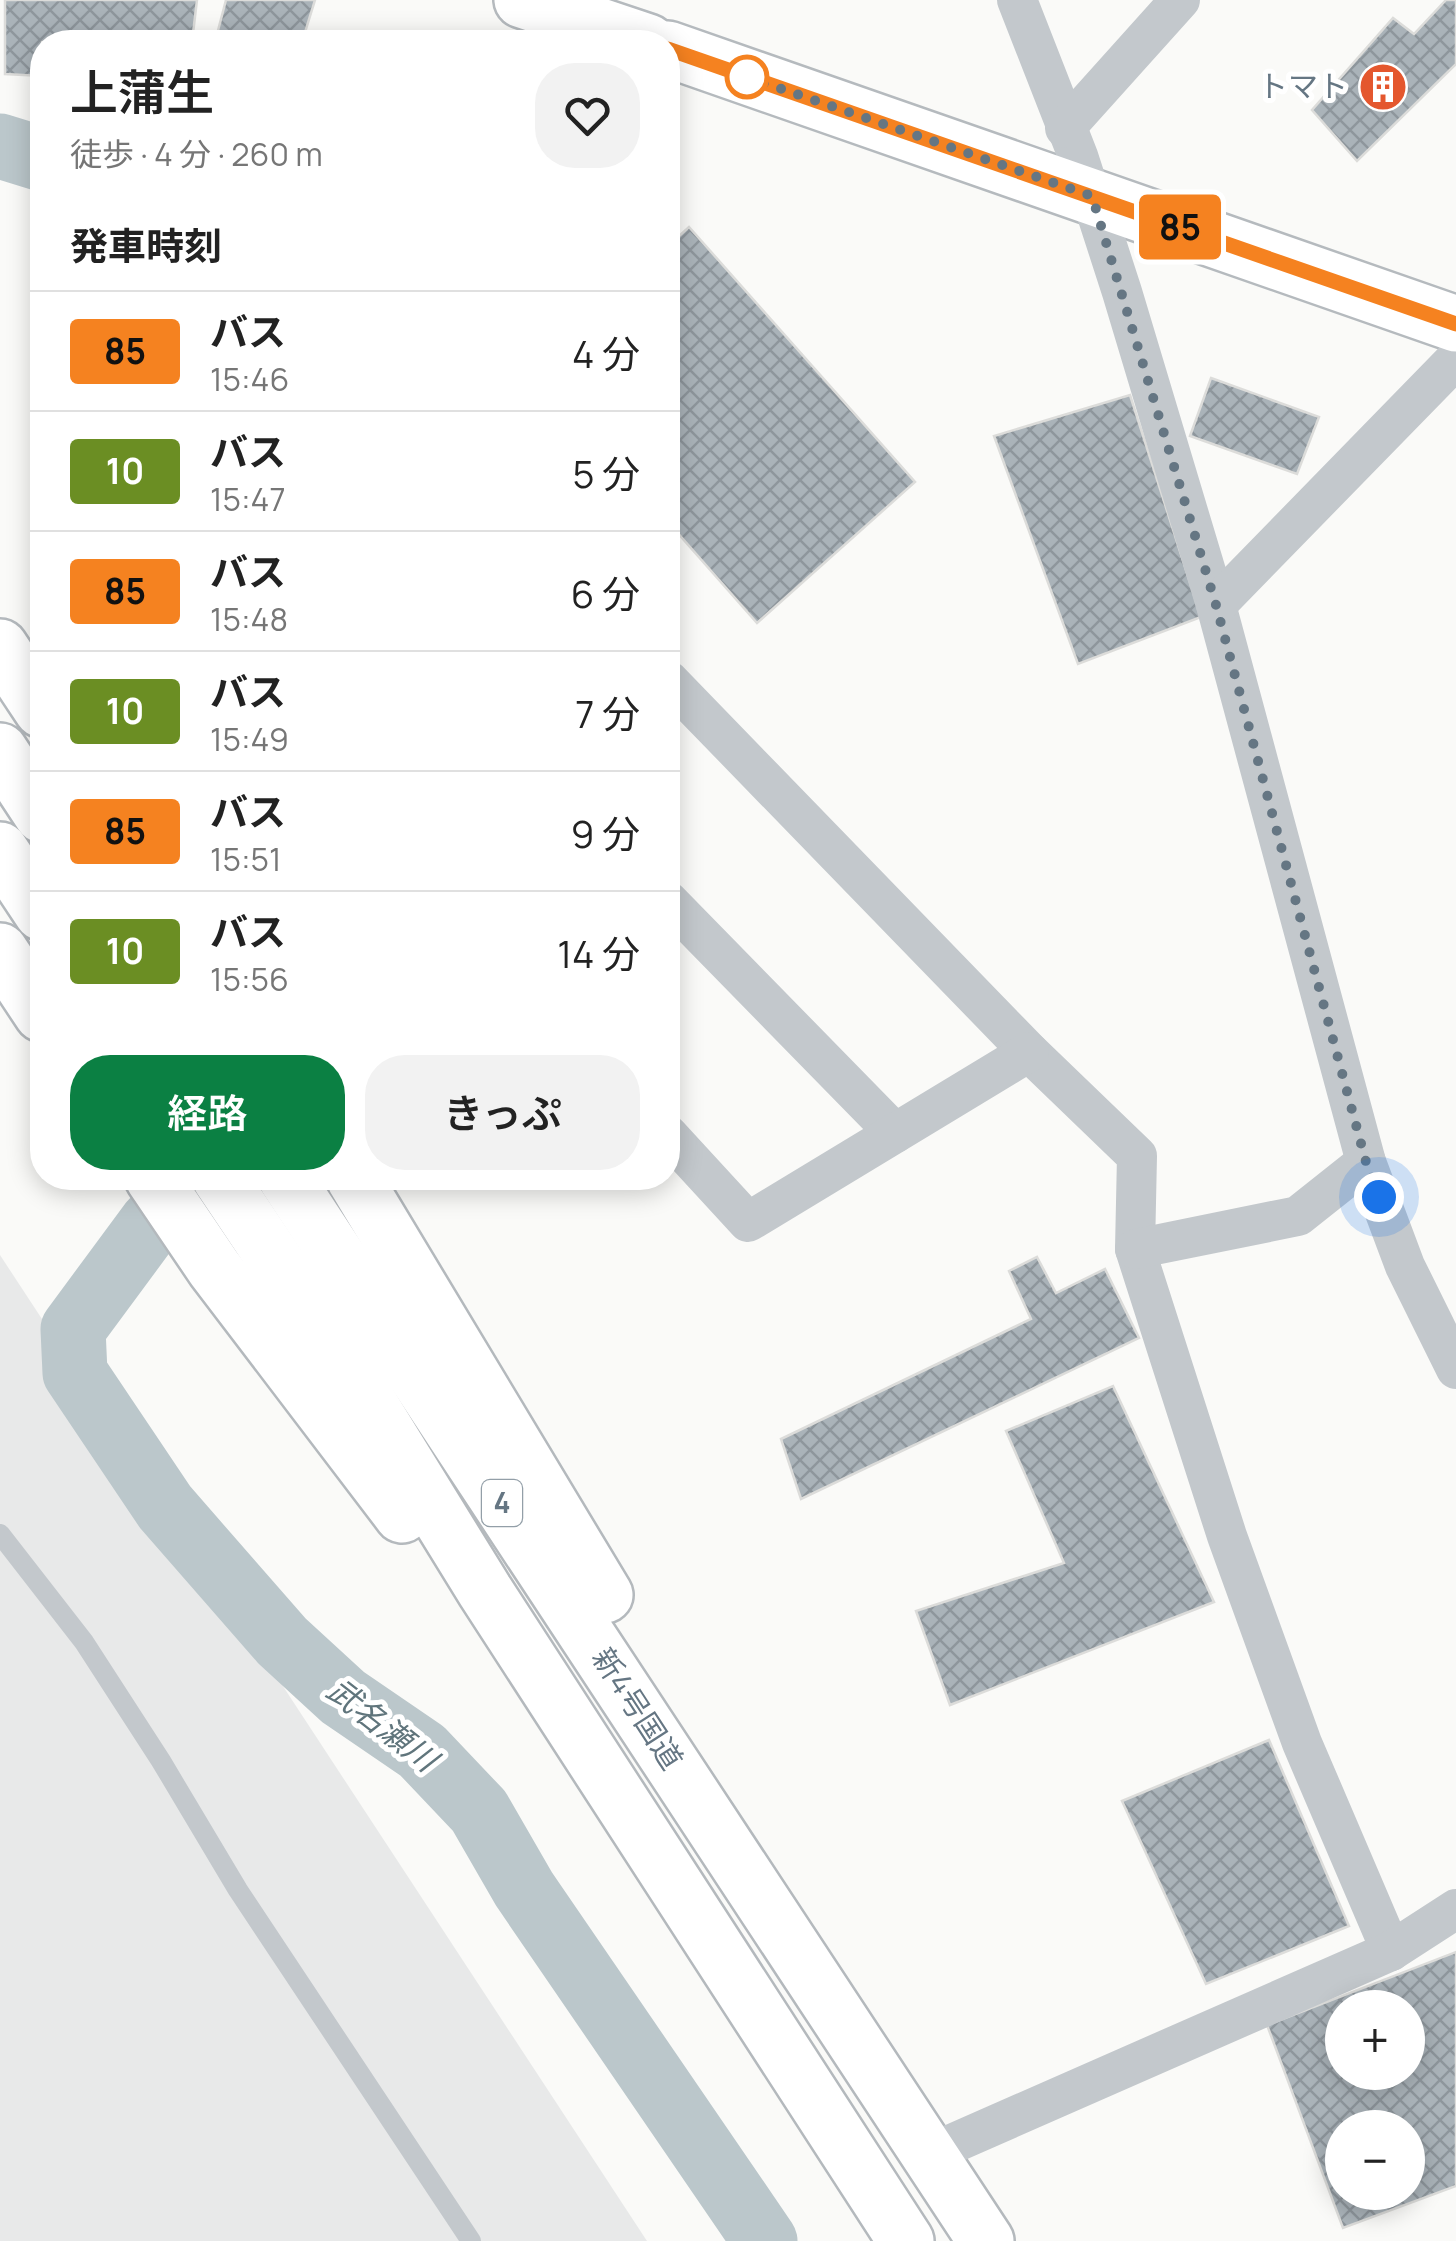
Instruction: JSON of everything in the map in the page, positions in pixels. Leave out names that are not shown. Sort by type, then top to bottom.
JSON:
[{"type":"main road","points":[[562,15],[610,30]]},
{"type":"main road","points":[[680,53],[1092,196],[1452,361]]},
{"type":"main road","points":[[0,647],[30,692]]},
{"type":"main road","points":[[0,752],[30,797]]},
{"type":"main road","points":[[0,850],[30,895]]},
{"type":"main road","points":[[0,951],[30,996]]},
{"type":"main road","points":[[160,1190],[214,1268],[402,1516],[485,1591]]},
{"type":"main road","name":"4","points":[[228,1190],[350,1372],[485,1591],[906,2241]]},
{"type":"main road","name":"新4号国道","points":[[294,1190],[986,2241]]},
{"type":"main road","points":[[361,1190],[626,1630],[716,1829]]},
{"type":"street","points":[[1017,0],[1092,196],[1216,605],[1366,1162],[1405,1266],[1456,1369]]},
{"type":"street","points":[[1065,128],[1180,0]]},
{"type":"street","points":[[1216,605],[1452,361]]},
{"type":"street","points":[[680,692],[1029,1052],[1137,1156],[1135,1249],[1227,1536],[1302,1743],[1391,1950]]},
{"type":"street","points":[[680,913],[895,1133]]},
{"type":"street","points":[[680,1148],[748,1222],[1029,1052]]},
{"type":"street","points":[[1135,1249],[1298,1216],[1366,1162]]},
{"type":"street","points":[[929,2154],[1391,1950],[1456,1909]]},
{"type":"lane","points":[[0,1534],[84,1642],[291,1973],[472,2241]]},
{"type":"shaded area","points":[[0,1255],[647,2241],[0,2241]]},
{"type":"building","points":[[5,0],[197,0],[193,30],[30,30],[30,75],[5,74]]},
{"type":"building","points":[[226,0],[315,0],[306,30],[218,30]]},
{"type":"building","name":"トマト","points":[[1446,0],[1456,0],[1456,64],[1357,161],[1312,110],[1393,18],[1414,34]]},
{"type":"building","points":[[689,227],[915,482],[757,623],[680,536],[680,235]]},
{"type":"building","points":[[1211,378],[1319,417],[1297,474],[1190,436]]},
{"type":"building","points":[[1130,395],[1201,617],[1078,664],[994,436]]},
{"type":"building","points":[[1037,1257],[1056,1293],[1105,1269],[1139,1338],[801,1499],[781,1439],[1031,1319],[1009,1271]]},
{"type":"building","points":[[1113,1386],[1214,1602],[950,1705],[916,1611],[1064,1563],[1006,1431]]},
{"type":"building","points":[[1269,1740],[1349,1926],[1206,1984],[1122,1801]]},
{"type":"building","points":[[1456,1952],[1456,2186],[1425,2198],[1425,2110],[1325,2110],[1325,2180],[1267,2025],[1325,2003],[1325,2090],[1425,2090],[1425,1990],[1358,1990]]},
{"type":"building","points":[[1336,2210],[1391,2210],[1343,2228]]},
{"type":"waterway","name":"武名瀬川","points":[[0,146],[30,155]]},
{"type":"waterway","name":"武名瀬川","points":[[152,1222],[73,1329],[75,1373],[165,1507],[282,1641],[343,1697],[422,1751],[479,1811],[524,1889],[765,2241]]},
{"type":"bus line","name":"85","points":[[680,53],[1456,324]]},
{"type":"place","name":"トマト","points":[[1383,87]]},
{"type":"route","points":[[747,77],[1092,196],[1216,605],[1366,1162],[1379,1197]]}]
